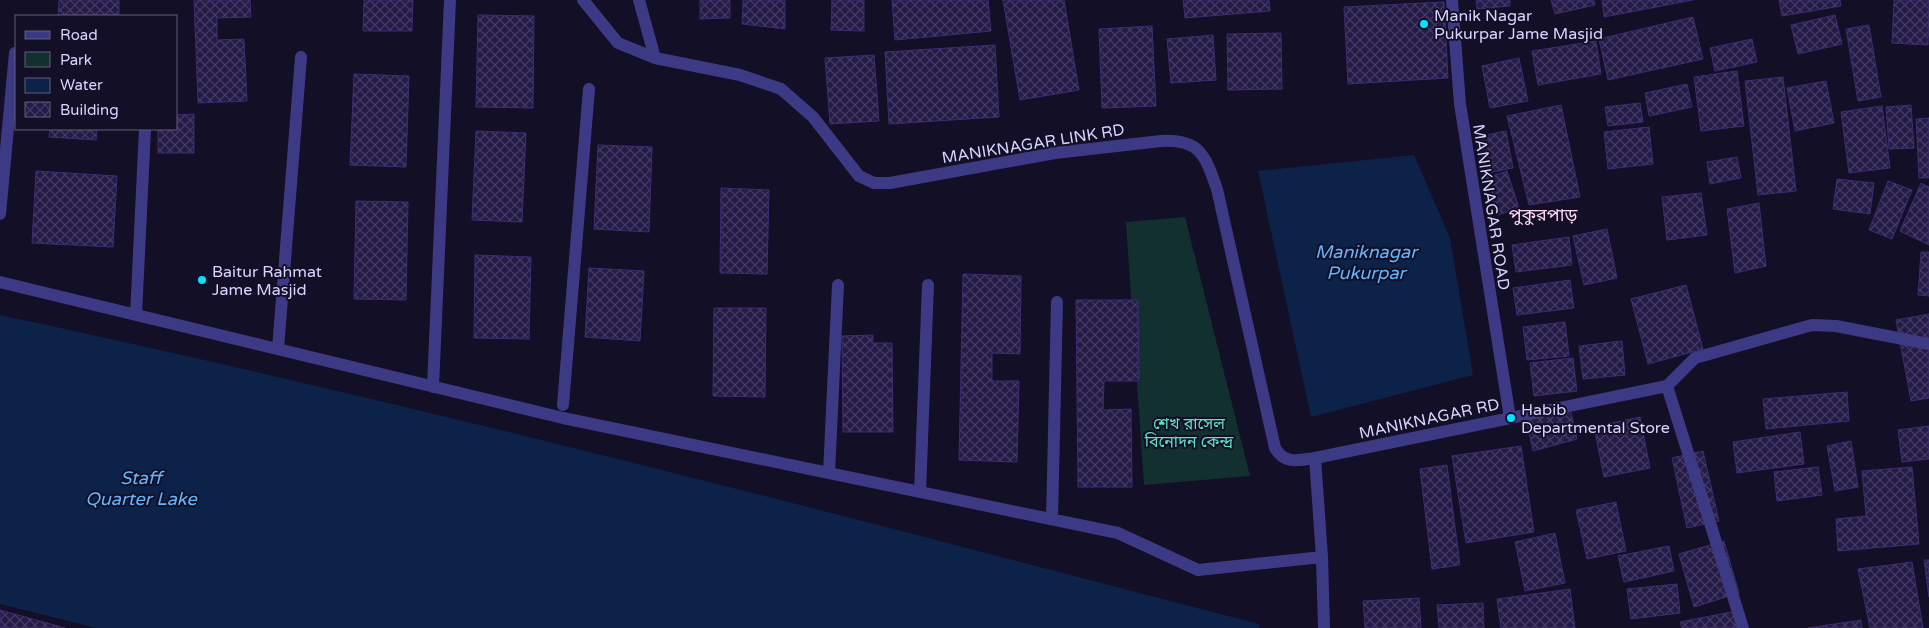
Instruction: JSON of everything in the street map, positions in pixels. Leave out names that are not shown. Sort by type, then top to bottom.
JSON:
[{"type":"street","points":[[434,387],[450,0]]},
{"type":"street","name":"MANIKNAGAR LINK RD","points":[[583,0],[618,43],[655,58],[740,75],[781,88],[813,117],[859,176],[874,183],[890,182],[1055,153],[1161,141],[1177,140],[1193,144],[1209,166],[1216,189],[1275,448],[1280,456],[1288,461],[1315,458]]},
{"type":"street","points":[[639,0],[655,58]]},
{"type":"street","name":"MANIKNAGAR ROAD","points":[[1452,0],[1460,104],[1510,418]]},
{"type":"street","points":[[0,214],[15,53]]},
{"type":"street","points":[[278,349],[301,57]]},
{"type":"street","points":[[564,406],[589,89]]},
{"type":"street","points":[[136,315],[145,130]]},
{"type":"street","points":[[0,282],[563,418],[1118,533],[1198,570],[1322,557]]},
{"type":"street","points":[[829,473],[838,285]]},
{"type":"street","points":[[920,492],[928,285]]},
{"type":"street","points":[[1052,519],[1058,302]]},
{"type":"street","points":[[1743,628],[1668,386],[1695,358],[1812,325],[1836,326],[1929,344]]},
{"type":"street","name":"MANIKNAGAR RD","points":[[1315,458],[1668,386]]},
{"type":"street","points":[[1315,458],[1322,557],[1324,628]]},
{"type":"green space","name":"শেখ রাসেল বিনোদন কেন্দ্র","points":[[1185,217],[1250,476],[1144,485],[1126,222]]},
{"type":"water","name":"Maniknagar Pukurpar","points":[[1414,155],[1450,238],[1473,375],[1311,417],[1258,171]]},
{"type":"water","name":"Staff Quarter Lake","points":[[0,315],[316,386],[631,462],[1259,624],[1259,628],[96,628],[0,604]]},
{"type":"building","points":[[59,0],[119,0],[119,15],[58,15]]},
{"type":"building","points":[[194,0],[250,0],[251,17],[217,18],[217,40],[244,39],[247,101],[198,103]]},
{"type":"building","points":[[364,0],[413,0],[412,31],[363,31]]},
{"type":"building","points":[[700,0],[730,0],[730,18],[700,19]]},
{"type":"building","points":[[743,0],[785,0],[785,29],[742,24]]},
{"type":"building","points":[[832,0],[864,0],[864,31],[831,30]]},
{"type":"building","points":[[892,0],[988,0],[991,31],[895,40]]},
{"type":"building","points":[[1003,0],[1064,0],[1079,90],[1020,100]]},
{"type":"building","points":[[1183,0],[1269,0],[1270,11],[1185,18]]},
{"type":"building","points":[[1476,0],[1510,0],[1510,6],[1477,9]]},
{"type":"building","points":[[1551,0],[1594,0],[1595,5],[1555,14]]},
{"type":"building","points":[[1602,0],[1693,0],[1604,17]]},
{"type":"building","points":[[1779,0],[1840,0],[1841,6],[1782,16]]},
{"type":"building","points":[[1894,0],[1929,0],[1928,45],[1892,43]]},
{"type":"building","points":[[1444,2],[1448,78],[1348,84],[1344,7]]},
{"type":"building","points":[[478,15],[534,16],[533,108],[476,107]]},
{"type":"building","points":[[1835,15],[1842,44],[1798,54],[1791,25]]},
{"type":"building","points":[[1693,17],[1703,59],[1608,80],[1599,39]]},
{"type":"building","points":[[1869,25],[1881,97],[1858,101],[1846,29]]},
{"type":"building","points":[[1152,26],[1156,106],[1102,108],[1099,29]]},
{"type":"building","points":[[1281,33],[1282,89],[1228,90],[1227,34]]},
{"type":"building","points":[[1213,35],[1216,80],[1171,83],[1167,39]]},
{"type":"building","points":[[1752,39],[1757,62],[1715,71],[1710,48]]},
{"type":"building","points":[[1596,41],[1601,74],[1538,85],[1532,51]]},
{"type":"building","points":[[995,45],[999,117],[889,124],[885,52]]},
{"type":"building","points":[[874,55],[879,121],[830,124],[825,58]]},
{"type":"building","points":[[1519,58],[1528,101],[1490,108],[1482,66]]},
{"type":"building","points":[[1737,71],[1744,126],[1701,131],[1694,77]]},
{"type":"building","points":[[354,74],[409,76],[406,167],[350,165]]},
{"type":"building","points":[[1783,77],[1796,191],[1758,195],[1745,81]]},
{"type":"building","points":[[1826,81],[1834,123],[1795,131],[1787,88]]},
{"type":"building","points":[[1687,84],[1692,107],[1649,116],[1645,93]]},
{"type":"building","points":[[1640,103],[1643,122],[1608,126],[1605,107]]},
{"type":"building","points":[[1561,105],[1580,197],[1529,205],[1507,116]]},
{"type":"building","points":[[1911,105],[1914,148],[1889,149],[1886,107]]},
{"type":"building","points":[[1882,106],[1890,168],[1849,173],[1841,112]]},
{"type":"building","points":[[194,114],[194,153],[158,153],[158,130],[178,130],[178,115]]},
{"type":"building","points":[[1929,118],[1929,178],[1919,178],[1916,119]]},
{"type":"building","points":[[1649,127],[1653,164],[1608,169],[1604,132]]},
{"type":"building","points":[[50,130],[97,130],[96,140],[49,137]]},
{"type":"building","points":[[476,131],[526,133],[522,222],[472,220]]},
{"type":"building","points":[[1506,131],[1513,168],[1483,174],[1476,137]]},
{"type":"building","points":[[598,145],[652,147],[649,232],[594,229]]},
{"type":"building","points":[[1737,157],[1741,178],[1710,184],[1707,162]]},
{"type":"building","points":[[36,171],[117,176],[113,247],[32,243]]},
{"type":"building","points":[[1507,171],[1519,208],[1498,215],[1486,178]]},
{"type":"building","points":[[1837,179],[1874,183],[1870,214],[1833,209]]},
{"type":"building","points":[[1888,181],[1912,190],[1892,239],[1869,230]]},
{"type":"building","points":[[1921,183],[1929,187],[1929,245],[1900,231]]},
{"type":"building","points":[[721,188],[769,190],[767,274],[720,273]]},
{"type":"building","points":[[1701,193],[1707,235],[1667,240],[1662,197]]},
{"type":"building","points":[[356,201],[408,202],[406,300],[354,299]]},
{"type":"building","points":[[1759,203],[1766,266],[1735,273],[1727,209]]},
{"type":"building","points":[[1607,229],[1617,278],[1584,285],[1573,236]]},
{"type":"building","points":[[1569,237],[1572,265],[1516,272],[1512,245]]},
{"type":"building","points":[[1921,252],[1929,252],[1929,296],[1918,295]]},
{"type":"building","points":[[475,255],[531,257],[529,339],[474,338]]},
{"type":"building","points":[[589,268],[644,271],[640,341],[585,337]]},
{"type":"building","points":[[963,274],[1021,276],[1020,354],[992,353],[992,381],[1019,381],[1017,462],[959,460]]},
{"type":"building","points":[[1570,280],[1574,308],[1517,315],[1513,288]]},
{"type":"building","points":[[1686,285],[1703,349],[1648,364],[1631,299]]},
{"type":"building","points":[[1076,300],[1138,300],[1139,381],[1104,381],[1103,410],[1131,409],[1132,487],[1078,487]]},
{"type":"building","points":[[714,308],[766,308],[765,397],[713,396]]},
{"type":"building","points":[[1929,314],[1929,398],[1911,401],[1896,320]]},
{"type":"building","points":[[1565,322],[1569,356],[1527,360],[1523,327]]},
{"type":"building","points":[[873,335],[873,343],[892,343],[893,432],[843,432],[842,336]]},
{"type":"building","points":[[1622,341],[1625,375],[1583,379],[1579,346]]},
{"type":"building","points":[[1573,358],[1577,391],[1534,396],[1530,363]]},
{"type":"building","points":[[1847,392],[1849,421],[1766,429],[1763,399]]},
{"type":"building","points":[[1569,404],[1577,439],[1533,451],[1525,414]]},
{"type":"building","points":[[1640,417],[1650,468],[1604,477],[1594,427]]},
{"type":"building","points":[[1929,426],[1929,459],[1902,462],[1898,430]]},
{"type":"building","points":[[1800,432],[1804,464],[1737,473],[1733,442]]},
{"type":"building","points":[[1851,441],[1858,487],[1835,491],[1827,446]]},
{"type":"building","points":[[1521,446],[1534,532],[1466,543],[1452,456]]},
{"type":"building","points":[[1703,451],[1719,521],[1687,528],[1672,458]]},
{"type":"building","points":[[1447,465],[1460,565],[1432,569],[1420,469]]},
{"type":"building","points":[[1818,467],[1822,495],[1777,501],[1774,472]]},
{"type":"building","points":[[1912,467],[1919,544],[1838,551],[1836,519],[1866,516],[1862,471]]},
{"type":"building","points":[[1616,502],[1626,551],[1587,559],[1576,510]]},
{"type":"building","points":[[1555,533],[1565,583],[1525,591],[1515,542]]},
{"type":"building","points":[[1724,541],[1739,593],[1694,607],[1679,554]]},
{"type":"building","points":[[1669,546],[1674,571],[1624,582],[1618,556]]},
{"type":"building","points":[[1924,560],[1929,560],[1929,597]]},
{"type":"building","points":[[1912,562],[1923,628],[1870,628],[1858,569]]},
{"type":"building","points":[[1677,584],[1680,613],[1631,619],[1627,589]]},
{"type":"building","points":[[1570,589],[1575,628],[1501,628],[1497,599]]},
{"type":"building","points":[[1419,598],[1421,628],[1365,628],[1363,601]]},
{"type":"building","points":[[1483,603],[1484,628],[1439,628],[1437,605]]},
{"type":"building","points":[[0,610],[65,628],[0,628]]},
{"type":"building","points":[[1741,610],[1745,628],[1682,628],[1680,622]]},
{"type":"building","points":[[1861,620],[1862,628],[1808,628]]},
{"type":"place","name":"Manik Nagar Pukurpar Jame Masjid","points":[[1424,24]]},
{"type":"place","name":"Baitur Rahmat Jame Masjid","points":[[202,280]]},
{"type":"place","name":"Habib Departmental Store","points":[[1511,418]]},
{"type":"district","name":"পুকুরপাড়","points":[[1543,215]]}]
